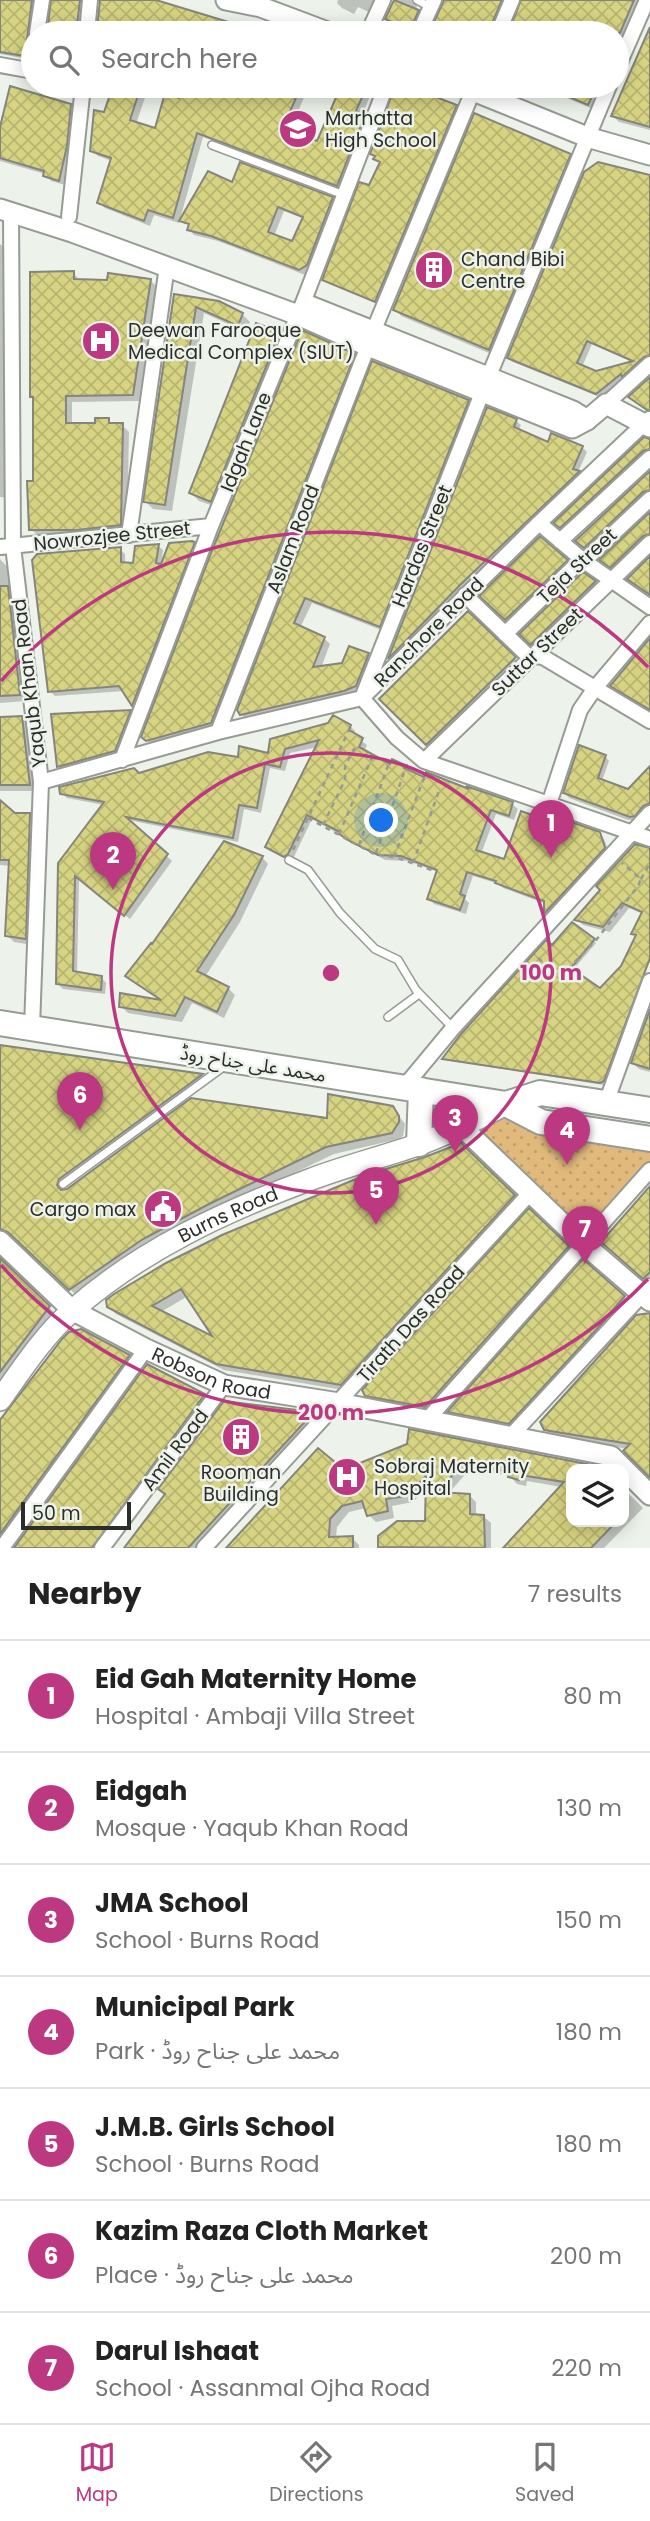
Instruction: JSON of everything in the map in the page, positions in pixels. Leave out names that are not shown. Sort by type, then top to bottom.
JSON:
[{"type":"highway","name":"محمد علی جناح روڈ","points":[[0,1023],[506,1104],[541,1122],[650,1139]]},
{"type":"highway","points":[[412,1089],[419,1144]]},
{"type":"highway","name":"محمد علی جناح روڈ","points":[[506,1104],[540,1093],[650,1110]]},
{"type":"main road","name":"Burns Road","points":[[0,1400],[72,1310],[153,1251],[257,1200],[310,1179],[419,1144],[462,1127],[506,1104]]},
{"type":"street","points":[[39,21],[42,0]]},
{"type":"street","points":[[88,21],[90,0]]},
{"type":"street","points":[[226,0],[261,7],[298,21]]},
{"type":"street","points":[[373,21],[383,0]]},
{"type":"street","points":[[503,21],[512,0]]},
{"type":"street","points":[[629,41],[647,0]]},
{"type":"street","points":[[422,21],[426,2]]},
{"type":"street","points":[[0,65],[21,66]]},
{"type":"street","points":[[69,217],[82,98]]},
{"type":"street","name":"Idgah Lane","points":[[122,760],[211,526],[301,309],[381,98]]},
{"type":"street","name":"Aslam Road","points":[[218,732],[466,98]]},
{"type":"street","points":[[496,98],[587,137],[650,156]]},
{"type":"street","name":"Hardas Street","points":[[362,698],[485,386],[605,98]]},
{"type":"street","points":[[4,206],[69,217],[485,386],[572,428],[587,420],[650,364]]},
{"type":"street","points":[[4,206],[167,266],[301,309]]},
{"type":"street","name":"Yaqub Khan Road","points":[[4,206],[6,546],[41,782],[32,1027]]},
{"type":"street","points":[[129,535],[167,266]]},
{"type":"street","points":[[606,404],[648,423]]},
{"type":"street","name":"Ranchore Road","points":[[41,782],[218,732],[362,698],[539,523],[648,423]]},
{"type":"street","points":[[560,541],[650,458]]},
{"type":"street","name":"Teja Street","points":[[505,634],[578,563],[584,561],[650,499]]},
{"type":"street","points":[[539,523],[584,561],[650,607]]},
{"type":"street","name":"Nowrozjee Street","points":[[6,546],[211,526]]},
{"type":"street","name":"Suttar Street","points":[[425,766],[650,543]]},
{"type":"street","points":[[466,596],[527,655],[544,657],[650,721]]},
{"type":"street","points":[[549,804],[580,710],[595,688],[650,623]]},
{"type":"street","points":[[362,698],[425,766],[549,804],[650,839]]},
{"type":"street","points":[[412,1089],[453,1028],[650,813]]},
{"type":"street","points":[[606,1103],[650,981]]},
{"type":"street","points":[[462,1127],[585,1245],[647,1294],[510,1437]]},
{"type":"street","points":[[427,1420],[650,1170]]},
{"type":"street","name":"Tirath Das Road","points":[[204,1548],[531,1192]]},
{"type":"street","name":"Robson Road","points":[[2,1247],[72,1310],[146,1349],[224,1385],[339,1403],[611,1456],[650,1495]]},
{"type":"street","points":[[2,1548],[146,1349]]},
{"type":"street","name":"Amil Road","points":[[102,1548],[224,1385]]},
{"type":"lane","points":[[212,145],[344,195]]},
{"type":"lane","points":[[289,860],[308,870],[340,913],[375,949],[398,960],[419,993],[453,1028]]},
{"type":"lane","points":[[388,1017],[419,993]]},
{"type":"lane","points":[[63,1184],[232,1061]]},
{"type":"path","points":[[289,860],[349,730]]},
{"type":"path","points":[[323,826],[345,780],[345,766],[354,749],[357,751],[358,747]]},
{"type":"path","points":[[339,834],[373,755]]},
{"type":"path","points":[[359,846],[389,763]]},
{"type":"path","points":[[376,855],[407,764]]},
{"type":"path","points":[[394,858],[425,766]]},
{"type":"path","points":[[412,863],[440,788]]},
{"type":"path","points":[[308,818],[376,855],[434,871]]},
{"type":"path","points":[[611,854],[641,879]]},
{"type":"path","points":[[526,948],[560,977],[597,939],[638,886],[650,863]]},
{"type":"shaded area","points":[[506,1104],[650,1139],[650,1170],[585,1245],[462,1127]]},
{"type":"building","points":[[0,0],[32,0],[29,21],[21,21],[21,55],[0,52]]},
{"type":"building","points":[[51,0],[80,0],[77,21],[48,21]]},
{"type":"building","points":[[100,0],[156,0],[225,21],[98,21]]},
{"type":"building","points":[[394,0],[419,10],[414,21],[385,19]]},
{"type":"building","points":[[444,0],[502,0],[493,21],[434,21]]},
{"type":"building","points":[[521,0],[634,0],[625,21],[513,21]]},
{"type":"building","points":[[650,27],[650,127],[611,116],[619,98],[629,98],[629,75]]},
{"type":"building","points":[[10,86],[21,89],[21,98],[51,98],[71,104],[67,146],[59,181],[43,176],[44,171],[0,158],[0,127]]},
{"type":"building","points":[[109,98],[137,98],[130,120],[155,128],[164,98],[296,98],[283,128],[317,141],[336,98],[362,98],[356,111],[365,115],[337,186],[197,133],[173,218],[148,210],[144,221],[97,203],[111,158],[90,151],[94,110],[104,112]]},
{"type":"building","points":[[391,98],[439,98],[457,105],[375,302],[322,280],[359,182],[369,185],[380,162],[370,154]]},
{"type":"building","points":[[571,98],[591,98],[588,105]]},
{"type":"building","points":[[474,113],[571,154],[489,350],[393,310]]},
{"type":"building","points":[[240,162],[333,197],[307,265],[299,270],[211,236],[187,230],[189,224],[179,221],[208,171],[232,182]],"holes":[[[278,207],[303,217],[292,241],[268,232]]]},
{"type":"building","points":[[598,162],[650,175],[650,355],[596,394],[507,358],[584,172]],"holes":[[[587,341],[633,361],[596,371],[577,363]]]},
{"type":"building","points":[[74,271],[74,279],[107,280],[108,273],[151,279],[133,395],[66,396],[66,423],[95,423],[95,418],[109,418],[109,423],[123,423],[121,525],[77,530],[29,530],[27,481],[33,481],[30,272]]},
{"type":"building","points":[[174,294],[219,301],[243,313],[238,326],[196,307],[165,505],[143,502]]},
{"type":"building","points":[[256,323],[280,332],[211,502],[189,493]]},
{"type":"building","points":[[302,330],[355,354],[211,723],[146,741],[141,737],[211,553]]},
{"type":"building","points":[[372,361],[469,400],[380,627],[305,598],[294,623],[325,637],[313,667],[342,663],[349,646],[369,653],[356,686],[240,715],[237,710]]},
{"type":"building","points":[[650,377],[650,410],[647,410],[628,397]]},
{"type":"building","points":[[487,407],[517,419],[514,427],[548,442],[551,433],[583,446],[573,469],[580,471],[461,584],[388,659]]},
{"type":"building","points":[[644,437],[650,439],[650,449],[643,451],[560,528],[553,523]]},
{"type":"building","points":[[650,471],[650,490],[643,492],[584,548],[575,541]]},
{"type":"building","points":[[650,512],[650,534],[643,536],[610,568],[599,560]]},
{"type":"building","points":[[540,536],[568,560],[505,620],[479,596]]},
{"type":"building","points":[[195,542],[132,706],[119,686],[48,692],[32,560],[37,554],[121,547],[121,562],[133,563],[135,546],[159,544],[156,563],[161,564],[169,543]]},
{"type":"building","points":[[650,556],[650,595],[627,579]]},
{"type":"building","points":[[583,572],[596,581],[530,645],[519,634]]},
{"type":"building","points":[[0,586],[8,586],[20,695],[0,696]]},
{"type":"building","points":[[468,611],[516,657],[426,745],[379,699]]},
{"type":"building","points":[[650,638],[650,710],[610,686]]},
{"type":"building","points":[[131,710],[115,751],[57,767],[51,714]]},
{"type":"building","points":[[333,715],[351,725],[349,730],[363,738],[359,747],[390,764],[392,759],[424,777],[426,772],[513,802],[509,816],[491,810],[476,850],[504,859],[521,811],[555,823],[557,817],[600,832],[605,848],[544,914],[544,901],[467,872],[460,894],[465,896],[460,910],[427,899],[437,870],[401,856],[378,855],[307,815],[284,857],[265,847],[319,740],[285,749],[280,767],[265,764],[257,808],[239,805],[233,838],[126,817],[168,854],[124,916],[75,876],[73,971],[102,976],[101,990],[56,984],[58,863],[104,802],[60,794],[59,787],[134,768],[139,773],[208,752],[238,757],[239,746],[268,753],[270,739],[328,723]]},
{"type":"building","points":[[22,716],[30,785],[0,785],[0,717]]},
{"type":"building","points":[[579,745],[606,755],[598,778],[628,789],[650,766],[650,803],[630,817],[563,793]]},
{"type":"building","points":[[0,800],[15,813],[30,813],[26,939],[5,936],[9,860],[0,860]]},
{"type":"building","points":[[224,841],[263,856],[234,915],[197,971],[229,987],[217,1012],[185,997],[175,1016],[119,1007],[120,993],[161,1000],[125,976],[152,944]]},
{"type":"building","points":[[635,844],[650,848],[650,958],[604,1081],[600,1083],[442,1059],[461,1034],[546,940],[552,945],[572,922],[595,939],[571,968],[600,988],[621,966],[636,935],[631,934],[642,912],[622,903],[603,927],[574,920],[600,890],[596,886]]},
{"type":"building","points":[[650,1009],[650,1069],[631,1063]]},
{"type":"building","points":[[0,1045],[203,1074],[59,1179],[57,1185],[61,1190],[67,1189],[191,1098],[327,1118],[328,1094],[393,1106],[399,1116],[399,1122],[392,1133],[326,1147],[211,1203],[143,1239],[69,1290],[8,1232],[0,1229]]},
{"type":"building","points":[[461,1143],[515,1195],[341,1385],[216,1364],[107,1307],[106,1300],[114,1294],[166,1263],[222,1235],[363,1176]],"holes":[[[181,1289],[212,1336],[152,1306]]]},
{"type":"building","points":[[650,1186],[650,1272],[643,1279],[601,1242]]},
{"type":"building","points":[[529,1208],[569,1246],[425,1407],[365,1396],[362,1390]]},
{"type":"building","points":[[0,1258],[50,1306],[0,1372]]},
{"type":"building","points":[[583,1259],[625,1296],[604,1320],[606,1319],[509,1424],[447,1412]]},
{"type":"building","points":[[650,1313],[650,1478],[623,1451],[630,1444],[544,1430],[540,1422],[636,1315]]},
{"type":"building","points":[[81,1329],[130,1355],[0,1534],[0,1420],[62,1339],[69,1332]]},
{"type":"building","points":[[147,1364],[205,1394],[92,1548],[14,1548]]},
{"type":"building","points":[[224,1401],[314,1412],[188,1548],[124,1548],[165,1494],[158,1489]]},
{"type":"building","points":[[409,1429],[587,1464],[566,1464],[566,1527],[611,1527],[591,1548],[503,1548],[564,1482],[520,1475],[519,1480],[508,1477],[510,1472],[463,1463],[438,1492],[470,1494],[470,1514],[484,1515],[485,1548],[378,1547],[378,1536],[397,1521],[425,1521],[426,1476],[406,1496],[386,1499],[388,1511],[367,1516],[362,1501],[342,1506],[330,1519],[329,1537],[353,1536],[353,1548],[226,1548],[318,1448],[341,1467],[355,1465],[407,1444]]},
{"type":"place","name":"Marhatta High School","points":[[298,129]]},
{"type":"place","name":"Chand Bibi Centre","points":[[434,270]]},
{"type":"place","name":"Deewan Farooque Medical Complex (SIUT)","points":[[101,341]]},
{"type":"place","name":"Eid Gah Maternity Home","points":[[551,858]]},
{"type":"place","name":"Eidgah","points":[[113,890]]},
{"type":"place","name":"Kazim Raza Cloth Market","points":[[80,1130]]},
{"type":"place","name":"JMA School","points":[[455,1153]]},
{"type":"place","name":"Municipal Park","points":[[567,1165]]},
{"type":"place","name":"Cargo max","points":[[163,1209]]},
{"type":"place","name":"J.M.B. Girls School","points":[[376,1225]]},
{"type":"place","name":"Darul Ishaat","points":[[585,1264]]},
{"type":"place","name":"Rooman Building","points":[[241,1437]]},
{"type":"place","name":"Sobraj Maternity Hospital","points":[[347,1477]]}]
